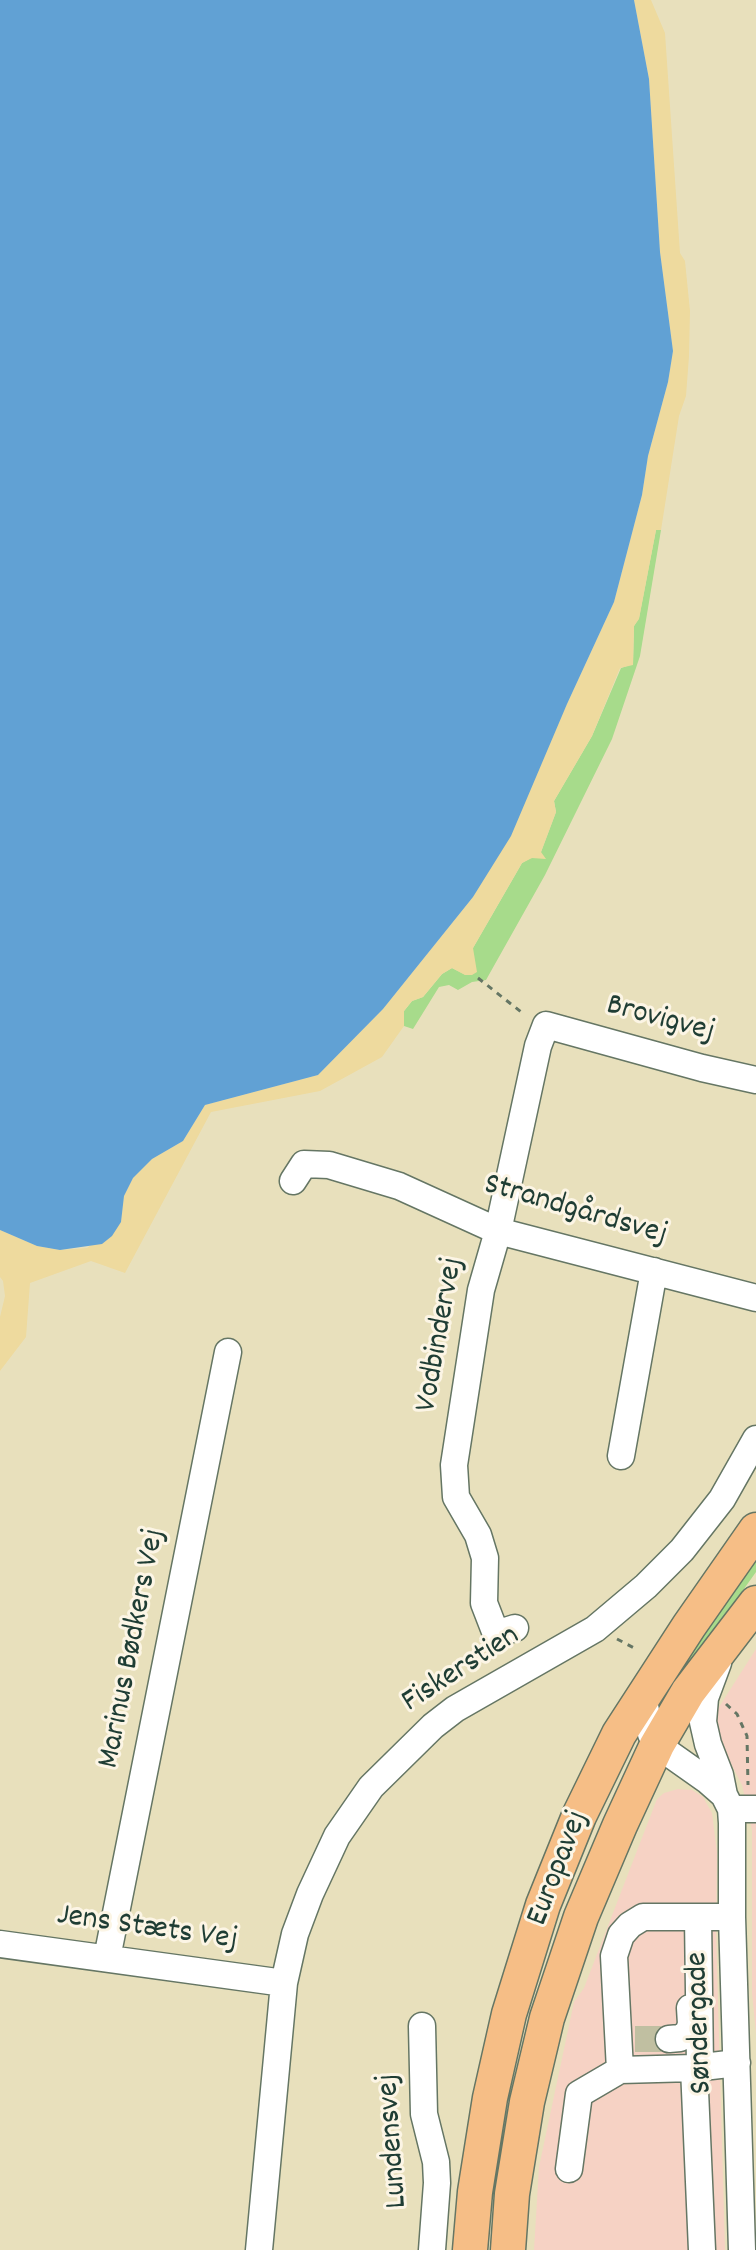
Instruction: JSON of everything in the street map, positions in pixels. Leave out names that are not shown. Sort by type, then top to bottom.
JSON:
[{"type":"main road","name":"Europavej","points":[[470,2250],[475,2192],[490,2098],[509,2014],[549,1890],[579,1816],[647,1725],[756,1530]]},
{"type":"main road","name":"Europavej","points":[[508,2250],[512,2194],[527,2102],[558,1978],[592,1891],[647,1725],[688,1692],[756,1603]]},
{"type":"street","name":"Brovigvej","points":[[546,1025],[756,1080]]},
{"type":"street","name":"Vodbindervej","points":[[515,1628],[496,1634],[484,1603],[485,1558],[478,1535],[456,1497],[454,1465],[481,1290],[498,1231],[538,1046],[546,1025]]},
{"type":"street","name":"Strandgårdsvej","points":[[293,1181],[304,1164],[329,1165],[399,1186],[498,1231],[756,1298]]},
{"type":"street","points":[[621,1456],[654,1271]]},
{"type":"street","name":"Marinus Bødkers Vej","points":[[107,1958],[228,1352]]},
{"type":"street","name":"Fiskerstien","points":[[259,2250],[284,1983],[295,1934],[337,1836],[371,1787],[411,1746],[455,1709],[595,1629],[646,1586],[682,1550],[722,1499],[756,1439]]},
{"type":"street","name":"Søndergade","points":[[731,1634],[714,1673],[703,1710],[706,1733],[736,1799],[732,1917],[746,2013],[737,2063],[748,2174],[742,2250]]},
{"type":"street","points":[[647,1725],[708,1781],[736,1799]]},
{"type":"street","points":[[620,2070],[627,2040],[614,1956],[621,1935],[643,1917],[732,1917]]},
{"type":"street","points":[[698,1917],[697,2068],[702,2250]]},
{"type":"street","name":"Jens Stæts Vej","points":[[0,1944],[284,1983]]},
{"type":"street","points":[[669,2039],[680,2038],[690,2029],[690,1985],[699,1971]]},
{"type":"street","name":"Lundensvej","points":[[422,2026],[424,2114],[436,2162],[437,2183],[432,2250]]},
{"type":"street","points":[[569,2169],[579,2094],[620,2070],[697,2068],[737,2063]]},
{"type":"path","points":[[478,978],[532,1020],[546,1025]]},
{"type":"path","points":[[722,1700],[737,1714],[747,1736],[736,1799]]},
{"type":"shaded area","points":[[756,1649],[756,2034],[752,1993],[752,1830],[742,1785],[717,1736],[714,1715]]},
{"type":"shaded area","points":[[678,1789],[692,1790],[703,1797],[712,1813],[717,1853],[716,1930],[725,2250],[534,2250],[539,2167],[574,2002],[584,1988],[657,1799],[664,1793]]},
{"type":"green space","points":[[656,530],[661,530],[640,656],[612,739],[545,875],[486,980],[472,982],[458,990],[449,985],[439,987],[413,1029],[404,1026],[404,1011],[412,1001],[423,997],[442,974],[452,968],[466,975],[473,948],[522,863],[541,852],[556,812],[554,801],[592,736],[621,668],[633,664],[634,626],[639,618]]},
{"type":"green space","points":[[756,1560],[756,1572],[664,1701],[688,1657]]},
{"type":"sand","points":[[634,0],[651,0],[665,33],[680,253],[685,261],[690,311],[686,396],[679,416],[661,530],[656,530],[639,619],[634,626],[633,665],[620,668],[592,736],[554,801],[556,812],[541,852],[546,859],[532,858],[522,863],[473,948],[477,972],[465,975],[452,968],[442,974],[423,997],[412,1001],[404,1011],[404,1026],[382,1057],[320,1091],[211,1112],[125,1273],[91,1261],[30,1283],[26,1337],[0,1371],[0,1317],[5,1296],[0,1277],[0,1230],[37,1246],[60,1250],[87,1248],[121,1222],[124,1196],[133,1178],[152,1159],[183,1141],[205,1105],[318,1075],[383,1009],[473,897],[567,704],[614,602],[642,495],[673,351],[660,252],[649,79]]},
{"type":"water","points":[[0,0],[634,0],[649,79],[660,252],[673,351],[642,495],[614,602],[511,836],[473,897],[383,1009],[318,1075],[205,1105],[183,1141],[152,1159],[133,1178],[124,1196],[121,1222],[112,1236],[102,1244],[60,1250],[37,1246],[0,1230]]},
{"type":"tunnel","points":[[635,2039],[669,2039]]}]
